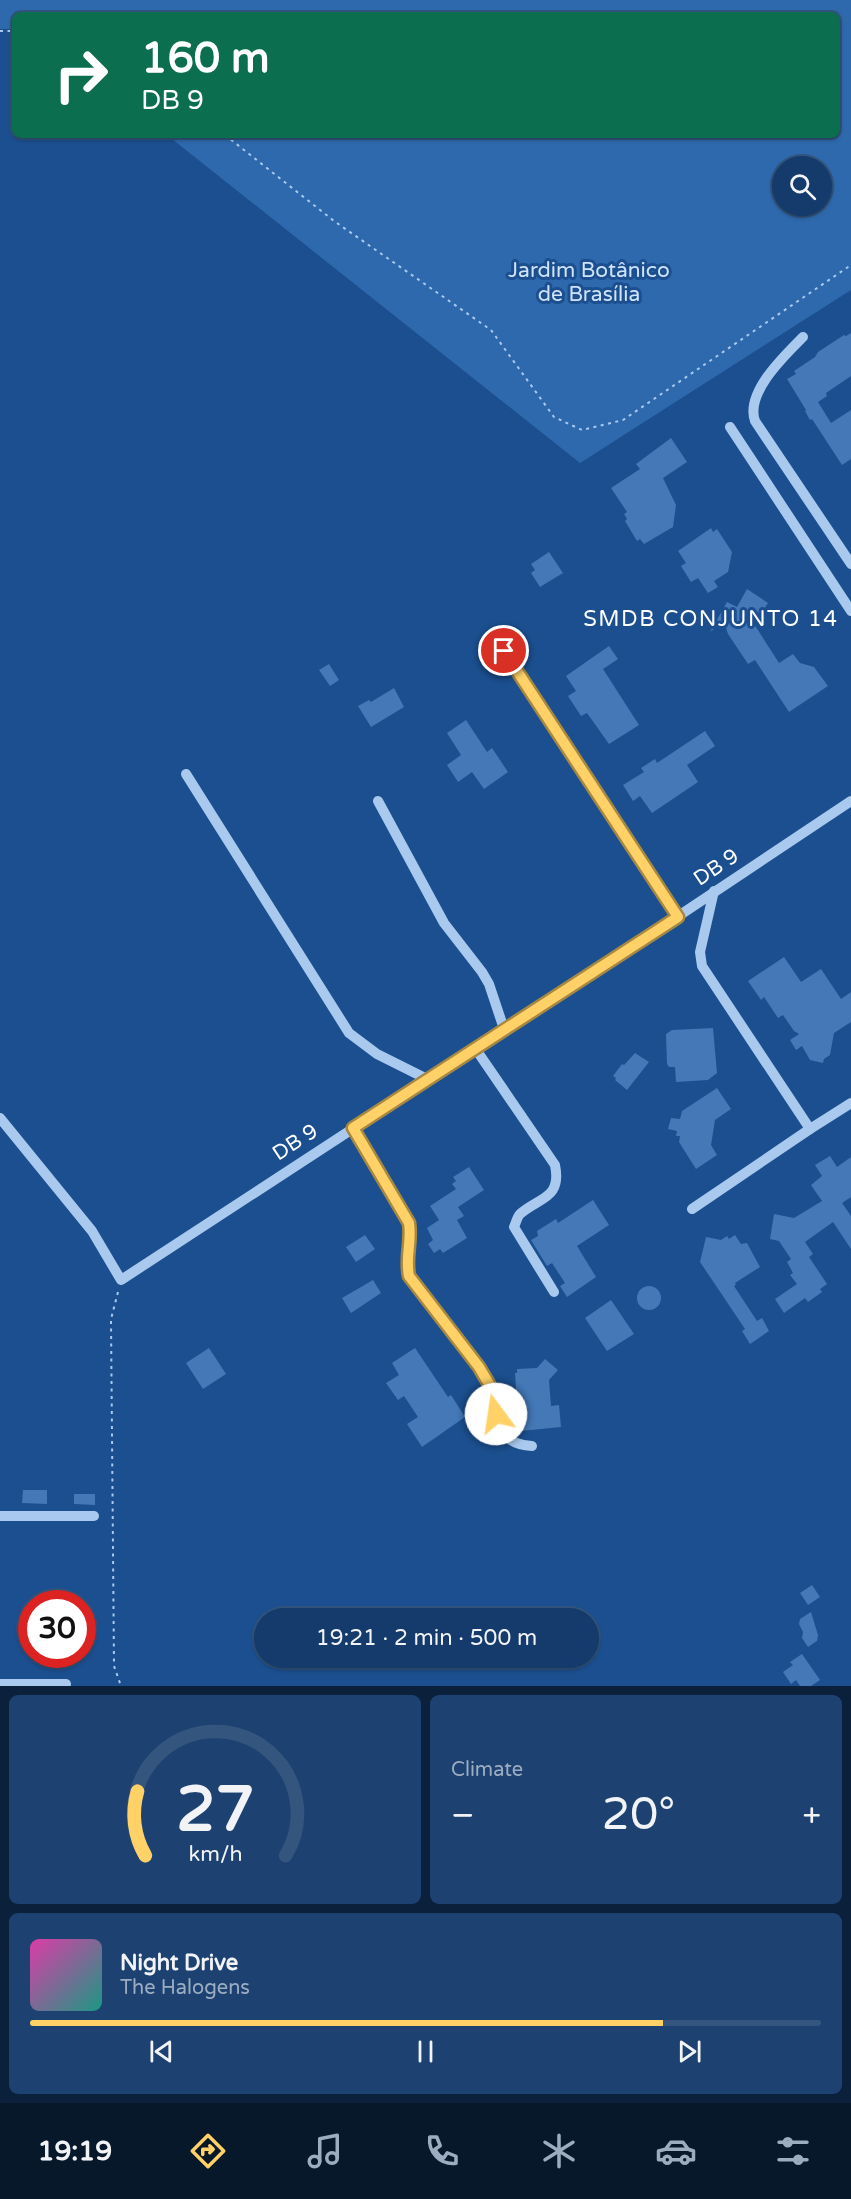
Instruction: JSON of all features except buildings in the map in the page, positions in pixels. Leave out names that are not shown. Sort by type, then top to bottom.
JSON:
[{"type":"street","points":[[802,337],[779,361],[758,393],[752,413],[755,422],[851,564]]},
{"type":"street","points":[[730,427],[851,611]]},
{"type":"street","points":[[504,651],[678,917]]},
{"type":"street","points":[[186,774],[349,1032],[377,1054],[428,1079]]},
{"type":"street","points":[[378,801],[444,923],[489,984],[504,1029]]},
{"type":"street","name":"DB 9","points":[[121,1280],[678,917],[851,801]]},
{"type":"street","points":[[714,891],[700,951],[702,966],[810,1129]]},
{"type":"street","points":[[475,1048],[555,1165],[557,1177],[553,1190],[539,1203],[519,1215],[514,1227],[554,1292]]},
{"type":"street","points":[[692,1209],[851,1103]]},
{"type":"street","points":[[0,1118],[92,1231],[121,1280]]},
{"type":"street","points":[[353,1128],[409,1223],[411,1233],[407,1268],[409,1276],[479,1367],[494,1398],[501,1430],[512,1442],[532,1446]]},
{"type":"street","points":[[0,1516],[94,1516]]},
{"type":"street","points":[[0,1684],[66,1683]]},
{"type":"path","points":[[229,138],[334,221],[491,330],[554,417],[582,430],[623,420],[851,265]]},
{"type":"path","points":[[121,1280],[111,1319],[114,1666],[121,1686]]},
{"type":"green space","name":"Jardim Botânico de Brasília","points":[[0,0],[851,0],[851,290],[580,463],[171,138],[840,138],[840,12],[12,12],[12,29],[0,29]]},
{"type":"district","name":"SMDB CONJUNTO 14","points":[[711,618]]},
{"type":"route","points":[[496,1414],[489,1384],[479,1367],[409,1276],[407,1268],[411,1233],[409,1223],[353,1128],[678,917],[504,651]]}]
